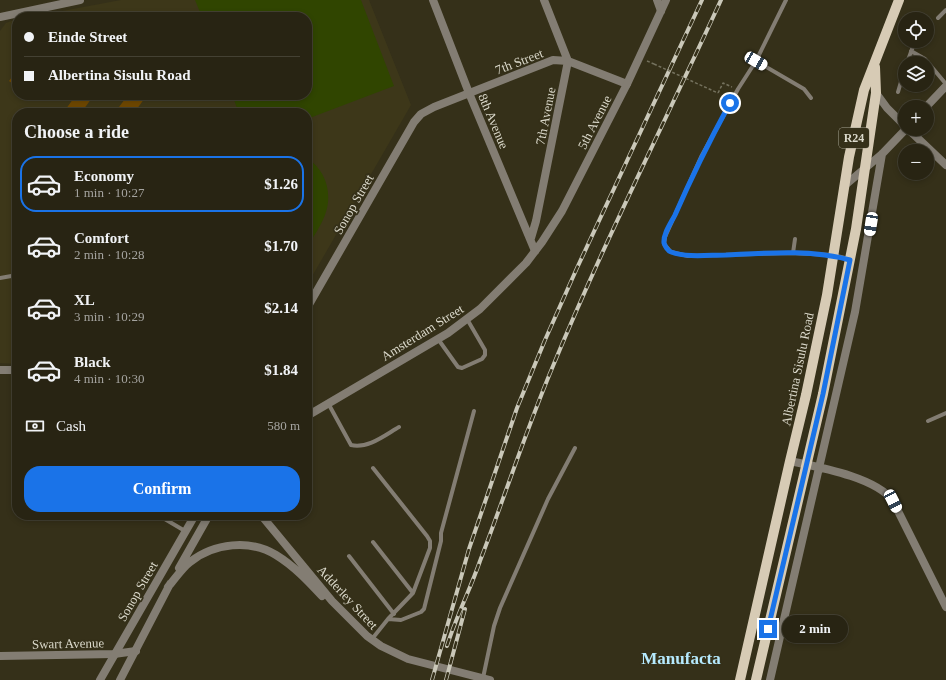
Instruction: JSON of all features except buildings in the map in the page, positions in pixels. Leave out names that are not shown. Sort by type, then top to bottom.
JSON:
[{"type":"main road","name":"Albertina Sisulu Road","points":[[740,680],[806,395],[833,255],[844,186],[864,90],[899,0]]},
{"type":"main road","name":"Albertina Sisulu Road","points":[[756,680],[823,394],[850,260],[876,93],[875,63]]},
{"type":"street","points":[[24,12],[80,0]]},
{"type":"street","name":"8th Avenue","points":[[433,0],[469,93],[531,238],[535,251]]},
{"type":"street","points":[[544,0],[568,61]]},
{"type":"street","points":[[657,0],[661,11]]},
{"type":"street","name":"5th Avenue","points":[[535,251],[562,211],[627,84],[666,0]]},
{"type":"street","points":[[0,17],[12,14]]},
{"type":"street","name":"7th Street","points":[[421,114],[434,107],[553,60],[568,61],[627,84]]},
{"type":"street","name":"7th Avenue","points":[[531,238],[536,221],[568,61]]},
{"type":"street","points":[[932,100],[946,85]]},
{"type":"street","points":[[876,93],[887,108],[898,119]]},
{"type":"street","name":"Sonop Street","points":[[312,299],[414,122],[421,114]]},
{"type":"street","points":[[844,186],[882,154],[900,136]]},
{"type":"street","points":[[915,136],[946,165]]},
{"type":"street","points":[[770,680],[855,312],[882,154]]},
{"type":"street","name":"Amsterdam Street","points":[[312,413],[438,339],[467,319],[493,296],[535,251]]},
{"type":"street","points":[[0,370],[12,370]]},
{"type":"street","points":[[790,461],[868,482],[884,491],[890,497],[946,607]]},
{"type":"street","name":"Sonop Street","points":[[100,680],[192,520]]},
{"type":"street","name":"Sonop Street","points":[[120,680],[168,587],[206,520]]},
{"type":"street","name":"Adderley Street","points":[[265,520],[332,601],[369,638],[387,650],[402,656],[487,679]]},
{"type":"street","points":[[168,587],[189,563],[228,545],[238,545],[266,550],[292,566],[337,612],[369,638]]},
{"type":"street","name":"Swart Avenue","points":[[0,656],[114,654],[136,651]]},
{"type":"lane","points":[[786,0],[756,61],[738,89],[701,157],[665,237],[664,244],[671,252],[688,256],[793,253],[833,255],[850,260]]},
{"type":"lane","points":[[938,18],[946,10]]},
{"type":"lane","points":[[909,56],[912,48]]},
{"type":"lane","points":[[911,51],[924,59],[946,85]]},
{"type":"lane","points":[[756,61],[804,89],[811,98]]},
{"type":"lane","points":[[793,253],[795,239]]},
{"type":"lane","points":[[0,278],[12,276]]},
{"type":"lane","points":[[438,339],[458,367],[462,368],[482,359],[485,355],[485,350],[467,319]]},
{"type":"lane","points":[[328,403],[351,445],[358,447],[365,446],[399,427]]},
{"type":"lane","points":[[388,619],[401,620],[421,612],[424,609],[441,541],[441,533],[474,411]]},
{"type":"lane","points":[[928,420],[946,413]]},
{"type":"lane","points":[[487,679],[494,626],[500,608],[548,499],[575,448]]},
{"type":"lane","points":[[369,638],[413,593],[430,548],[430,541],[427,536],[373,468]]},
{"type":"lane","points":[[166,520],[185,531]]},
{"type":"lane","points":[[372,542],[413,593]]},
{"type":"lane","points":[[349,556],[394,614]]},
{"type":"path","points":[[648,61],[718,93],[723,82],[738,89]]},
{"type":"shaded area","points":[[121,0],[369,0],[411,105],[312,276],[312,108],[12,108],[12,364],[0,363],[0,31],[6,23],[12,21],[12,100],[312,100],[312,12],[57,12]]},
{"type":"green space","points":[[195,0],[361,0],[394,86],[312,117],[312,108],[237,108],[234,100],[312,100],[312,12],[200,12]]},
{"type":"green space","points":[[312,162],[323,176],[328,191],[325,215],[312,239]]},
{"type":"railway","points":[[432,680],[469,549],[517,408],[577,268],[702,0]]},
{"type":"railway","points":[[447,646],[553,366],[614,228],[721,0]]},
{"type":"railway","points":[[446,680],[465,609]]},
{"type":"district","name":"Manufacta","points":[[681,658]]},
{"type":"route","points":[[730,103],[701,157],[665,237],[664,244],[669,251],[688,256],[790,253],[833,255],[850,260],[823,394],[768,629]]}]
